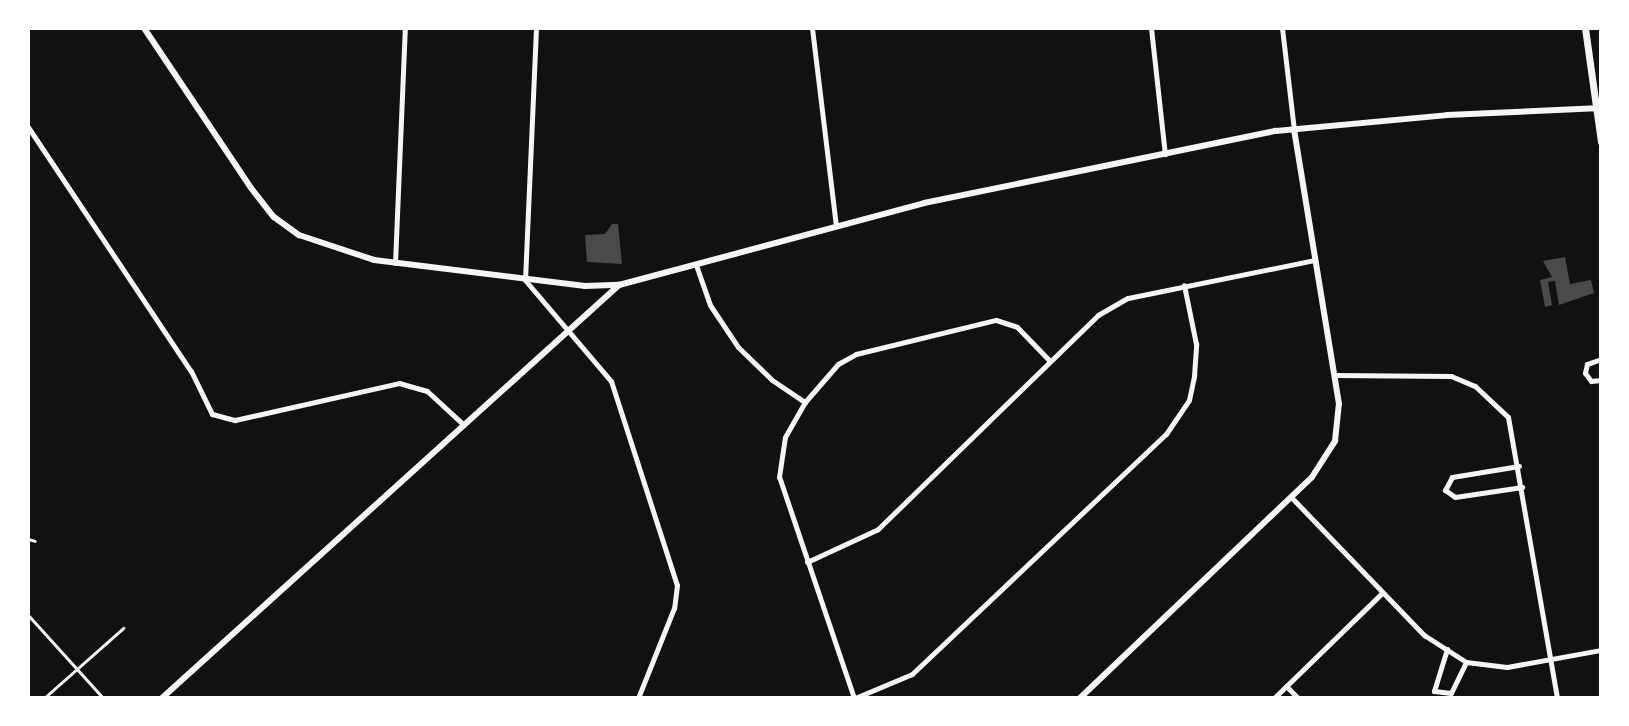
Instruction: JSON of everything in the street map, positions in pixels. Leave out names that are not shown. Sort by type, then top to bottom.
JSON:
[{"type":"main road","points":[[1585,28],[1601,142]]},
{"type":"main road","points":[[1591,75],[1601,90]]},
{"type":"street","points":[[144,28],[251,188],[280,223],[333,249],[395,263],[525,280],[619,285],[836,226],[1165,154],[1294,130],[1598,108]]},
{"type":"street","points":[[395,263],[405,28]]},
{"type":"street","points":[[536,28],[525,280],[611,381],[677,585],[674,608],[638,698]]},
{"type":"street","points":[[812,28],[836,226]]},
{"type":"street","points":[[1151,28],[1165,154]]},
{"type":"street","points":[[1080,698],[1319,470],[1335,441],[1339,412],[1294,130],[1282,28]]},
{"type":"street","points":[[28,127],[200,387],[209,410],[229,421],[399,383],[434,395],[464,426]]},
{"type":"street","points":[[807,562],[878,529],[1098,315],[1128,298],[1315,260]]},
{"type":"street","points":[[696,265],[710,305],[738,347],[772,380],[805,402]]},
{"type":"street","points":[[162,698],[619,285]]},
{"type":"street","points":[[1050,361],[1017,327],[996,320],[856,354],[838,364],[805,402],[785,437],[779,477],[854,698],[912,674],[1166,434],[1189,400],[1194,376],[1196,344],[1184,285]]},
{"type":"street","points":[[1601,359],[1587,364],[1585,373],[1591,381],[1601,380]]},
{"type":"street","points":[[1334,375],[1451,376],[1475,386],[1508,417],[1519,466],[1557,698]]},
{"type":"street","points":[[1519,466],[1452,477],[1445,490],[1455,497],[1522,487]]},
{"type":"street","points":[[1291,497],[1381,594],[1466,662],[1507,667],[1601,650]]},
{"type":"street","points":[[1274,698],[1381,594]]},
{"type":"street","points":[[1447,649],[1433,680],[1434,691],[1442,696],[1456,687],[1466,662]]},
{"type":"street","points":[[1286,686],[1298,698]]},
{"type":"lane","points":[[28,539],[35,541]]},
{"type":"lane","points":[[28,615],[103,698]]},
{"type":"lane","points":[[44,698],[123,628]]},
{"type":"building","points":[[612,224],[618,224],[622,264],[587,262],[585,235],[605,234]]},
{"type":"building","points":[[1565,257],[1570,284],[1591,280],[1594,293],[1559,305],[1555,281],[1548,282],[1552,305],[1545,307],[1540,280],[1552,277],[1543,261]]}]
